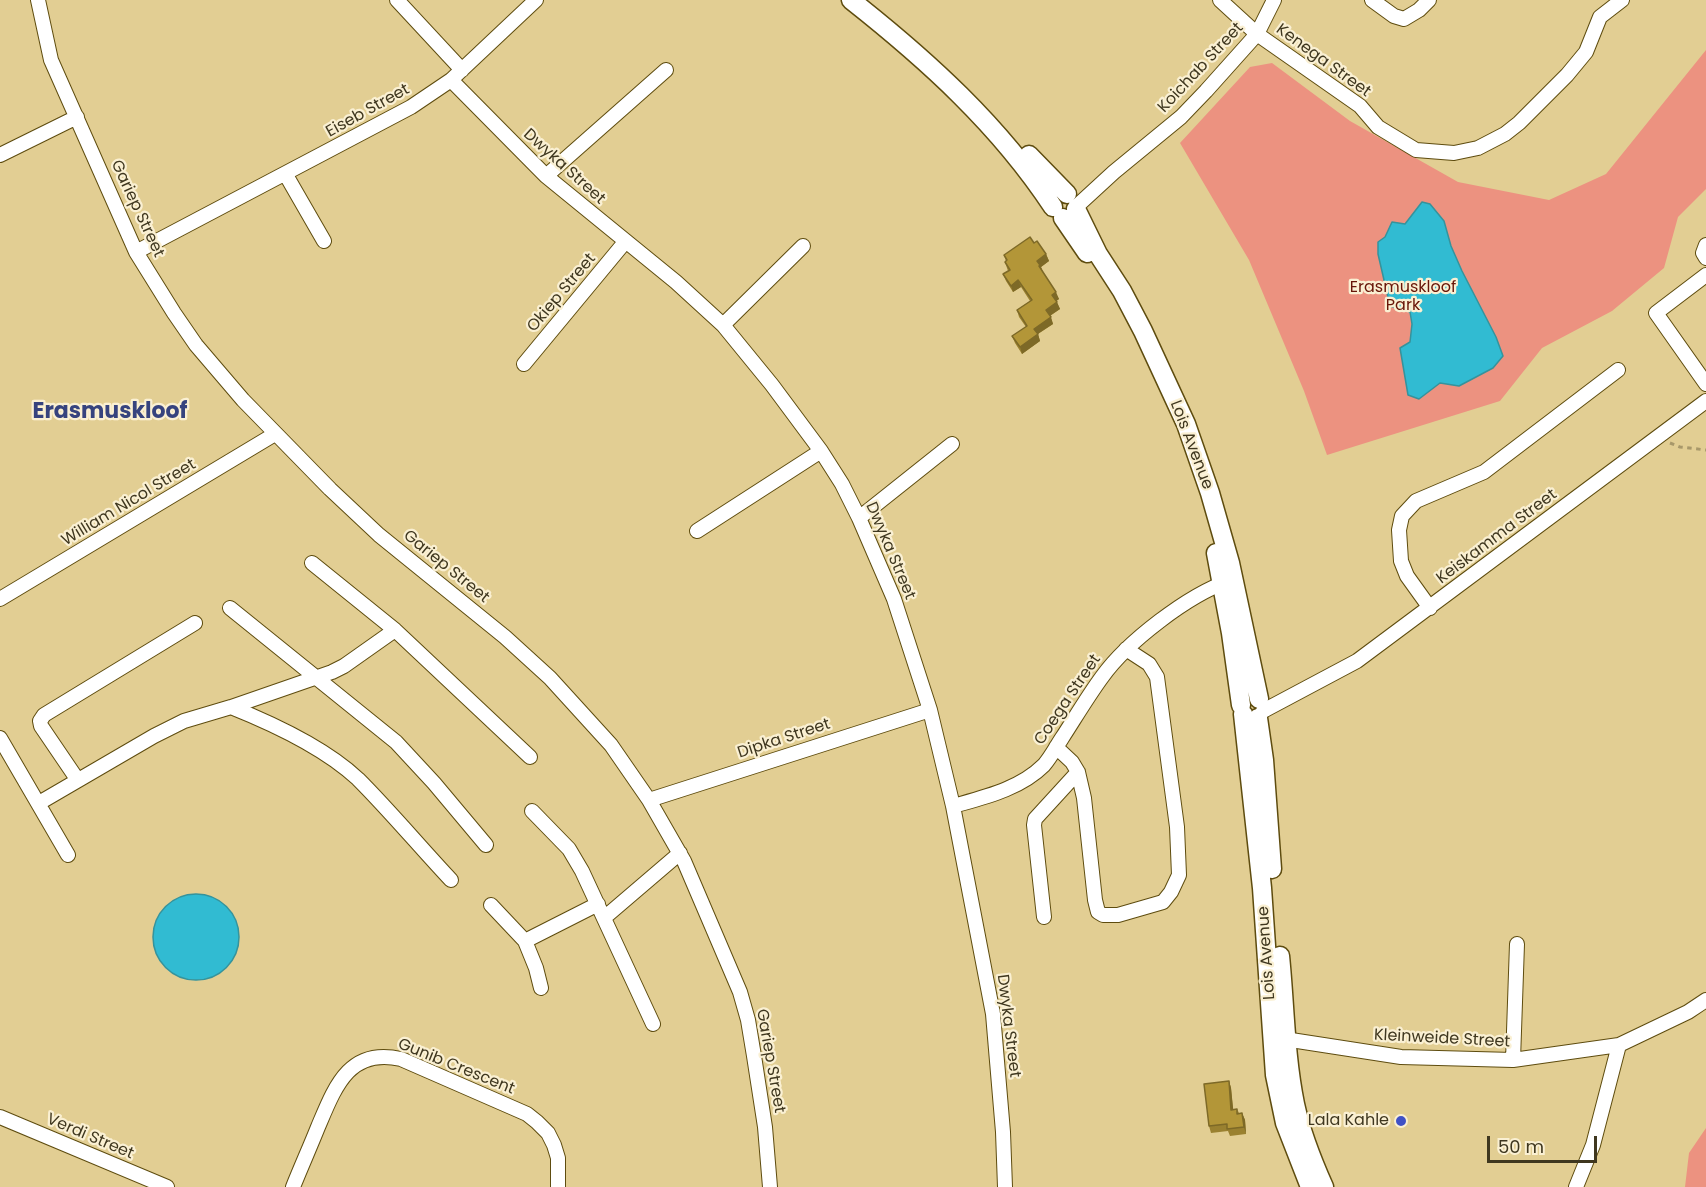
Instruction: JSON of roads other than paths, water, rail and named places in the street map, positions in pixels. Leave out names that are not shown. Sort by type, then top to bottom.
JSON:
[{"type":"street","name":"Gariep Street","points":[[38,0],[51,60],[136,252],[196,345],[275,434],[379,535],[496,629],[550,678],[611,745],[649,800],[680,853],[740,992],[748,1020],[765,1127],[770,1187]]},
{"type":"street","name":"Eiseb Street","points":[[136,252],[286,175],[411,107],[451,80],[536,0]]},
{"type":"street","name":"Lois Avenue","points":[[851,0],[904,42],[966,100],[1022,163],[1068,205]]},
{"type":"street","name":"Lois Avenue","points":[[868,0],[920,40],[974,93],[1040,167],[1068,205],[1099,272],[1152,369],[1180,439],[1228,581],[1232,633],[1254,708],[1262,888],[1280,1038],[1311,1157],[1324,1187]]},
{"type":"street","name":"Kenega Street","points":[[1220,0],[1257,34],[1360,106],[1378,127],[1416,150],[1454,153],[1478,148],[1505,134],[1519,123],[1567,75],[1586,52],[1600,17],[1622,0]]},
{"type":"street","name":"Koichab Street","points":[[1068,205],[1114,172],[1181,117],[1257,34],[1274,0]]},
{"type":"street","points":[[1372,0],[1394,16],[1404,19],[1419,10],[1429,0]]},
{"type":"street","points":[[401,1],[462,70]]},
{"type":"street","points":[[546,176],[666,70]]},
{"type":"street","name":"Dwyka Street","points":[[451,80],[546,176],[676,282],[723,325],[772,384],[842,483],[894,599],[930,710],[953,806],[993,1014],[1004,1132],[1005,1187]]},
{"type":"street","points":[[0,154],[77,117]]},
{"type":"street","points":[[286,175],[324,241]]},
{"type":"street","name":"Okiep Street","points":[[524,364],[626,242]]},
{"type":"street","points":[[1706,245],[1703,254],[1706,258]]},
{"type":"street","points":[[723,325],[803,246]]},
{"type":"street","points":[[1706,275],[1656,313],[1706,384]]},
{"type":"street","points":[[1430,608],[1407,576],[1401,561],[1399,530],[1402,516],[1416,501],[1484,472],[1618,370]]},
{"type":"street","name":"Keiskamma Street","points":[[1254,708],[1290,691],[1303,690],[1357,661],[1706,401]]},
{"type":"street","name":"William Nicol Street","points":[[0,599],[275,434]]},
{"type":"street","points":[[859,518],[952,444]]},
{"type":"street","points":[[698,531],[821,451]]},
{"type":"street","points":[[312,563],[395,630],[530,758]]},
{"type":"street","name":"Coega Street","points":[[953,806],[1015,786],[1045,764],[1102,676],[1126,649],[1188,602],[1228,581]]},
{"type":"street","points":[[230,608],[396,742],[486,845]]},
{"type":"street","points":[[77,779],[40,726],[44,715],[195,623]]},
{"type":"street","points":[[39,803],[77,779],[184,721],[231,707],[344,666],[395,630]]},
{"type":"street","points":[[1056,747],[1072,762],[1078,772],[1098,912],[1111,916],[1163,902],[1179,875],[1177,827],[1157,677],[1149,664],[1126,649]]},
{"type":"street","points":[[231,707],[266,721],[328,758],[356,778],[451,880]]},
{"type":"street","name":"Dipka Street","points":[[649,800],[930,710]]},
{"type":"street","points":[[0,738],[68,855]]},
{"type":"street","points":[[1044,917],[1035,819],[1078,772]]},
{"type":"street","points":[[532,811],[568,849],[582,871],[653,1024]]},
{"type":"street","points":[[604,918],[680,853]]},
{"type":"street","points":[[525,941],[598,904]]},
{"type":"street","points":[[490,905],[525,941],[541,988]]},
{"type":"street","points":[[1513,1060],[1517,944]]},
{"type":"street","name":"Kleinweide Street","points":[[1280,1038],[1401,1057],[1513,1060],[1618,1045],[1688,1012],[1706,1000]]},
{"type":"street","name":"Lois Avenue","points":[[1280,1038],[1275,1075],[1281,1110],[1301,1169],[1310,1187]]},
{"type":"street","points":[[1576,1187],[1593,1145],[1618,1045]]},
{"type":"street","name":"Gunib Crescent","points":[[293,1187],[340,1079],[360,1062],[385,1056],[401,1059],[527,1114],[548,1133],[554,1145],[558,1158],[558,1187]]},
{"type":"street","name":"Verdi Street","points":[[0,1117],[167,1187]]},
{"type":"water","points":[[1422,202],[1430,204],[1444,221],[1451,246],[1503,356],[1493,368],[1459,386],[1440,383],[1419,399],[1408,395],[1400,348],[1410,342],[1412,324],[1410,312],[1390,306],[1378,254],[1378,242],[1385,237],[1392,222],[1405,224]]},
{"type":"water","points":[[188,894],[204,894],[227,906],[236,920],[239,937],[236,954],[227,968],[204,980],[188,980],[172,973],[160,961],[153,945],[153,929],[160,913],[172,901]]},
{"type":"place","name":"Lala Kahle","points":[[1401,1121]]},
{"type":"district","name":"Erasmuskloof","points":[[110,412]]},
{"type":"park label","name":"Erasmuskloof Park","points":[[1403,297]]}]
